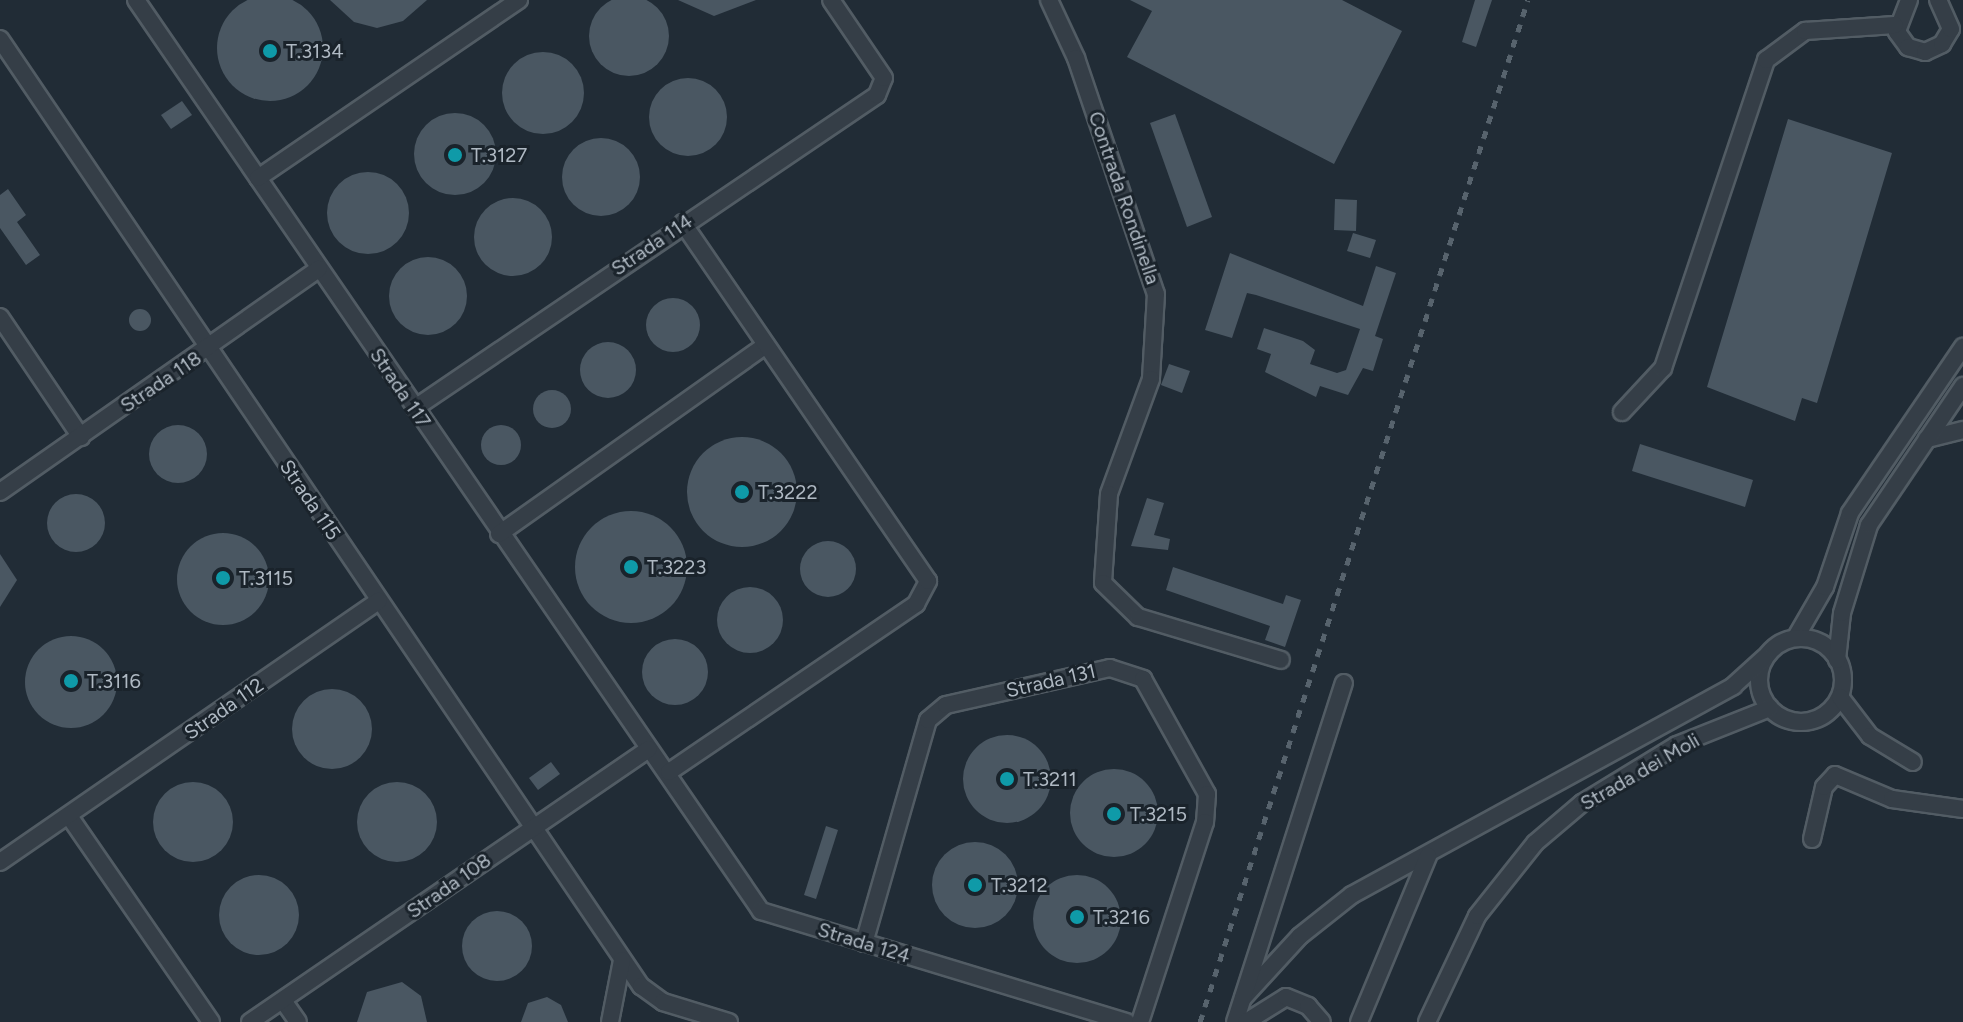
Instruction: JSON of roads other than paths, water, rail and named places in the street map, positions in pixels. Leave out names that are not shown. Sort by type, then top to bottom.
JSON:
[{"type":"street","name":"Strada 117","points":[[136,0],[499,534],[648,749],[669,772]]},
{"type":"street","points":[[258,178],[519,0]]},
{"type":"street","name":"Strada 114","points":[[415,408],[683,223],[877,95],[884,78],[831,0]]},
{"type":"street","name":"Contrada Rondinella","points":[[1049,0],[1076,58],[1156,294],[1151,379],[1109,494],[1103,583],[1138,617],[1281,660]]},
{"type":"street","points":[[1895,25],[1909,0]]},
{"type":"street","points":[[1895,25],[1908,47],[1925,52],[1942,44],[1957,27],[1938,0]]},
{"type":"street","points":[[1622,412],[1663,368],[1766,60],[1805,31],[1895,25]]},
{"type":"street","name":"Strada 115","points":[[0,39],[622,960],[663,1002],[729,1022]]},
{"type":"street","points":[[669,772],[916,604],[928,581],[683,223]]},
{"type":"street","name":"Strada 118","points":[[0,492],[208,351],[319,269]]},
{"type":"street","points":[[0,317],[81,437]]},
{"type":"street","points":[[499,534],[766,345]]},
{"type":"street","points":[[1243,998],[1300,936],[1352,895],[1733,686],[1764,658],[1796,637],[1825,587],[1850,513],[1963,347]]},
{"type":"street","points":[[1913,762],[1870,736],[1840,697],[1837,660],[1842,613],[1869,525],[1963,386]]},
{"type":"street","points":[[1927,439],[1963,430]]},
{"type":"street","name":"Strada 112","points":[[0,862],[379,601]]},
{"type":"street","points":[[1796,637],[1822,645],[1837,660]]},
{"type":"street","points":[[1764,658],[1759,679],[1770,708],[1780,718],[1811,721],[1840,697]]},
{"type":"street","name":"Strada 131","points":[[864,943],[928,720],[946,705],[1110,668],[1143,679],[1207,794],[1205,822],[1140,1022]]},
{"type":"street","points":[[1235,1022],[1344,683]]},
{"type":"street","name":"Strada dei Moli","points":[[1427,1022],[1477,916],[1535,843],[1582,803],[1677,745],[1770,708]]},
{"type":"street","name":"Strada 108","points":[[250,1022],[284,1002],[648,749]]},
{"type":"street","name":"Strada 124","points":[[669,772],[761,911],[1127,1022]]},
{"type":"street","points":[[1812,839],[1824,787],[1835,775],[1892,799],[1963,809]]},
{"type":"street","points":[[69,816],[211,1022]]},
{"type":"street","points":[[1359,1022],[1428,856]]},
{"type":"street","points":[[610,1022],[622,960]]},
{"type":"street","points":[[1246,1022],[1286,997],[1308,1006],[1322,1022]]},
{"type":"street","points":[[284,1002],[298,1022]]},
{"type":"railway","points":[[1200,1022],[1528,0]]},
{"type":"place","name":"T.3134","points":[[270,51]]},
{"type":"place","name":"T.3127","points":[[455,155]]},
{"type":"place","name":"T.3222","points":[[742,492]]},
{"type":"place","name":"T.3223","points":[[631,567]]},
{"type":"place","name":"T.3115","points":[[223,578]]},
{"type":"place","name":"T.3116","points":[[71,681]]},
{"type":"place","name":"T.3211","points":[[1007,779]]},
{"type":"place","name":"T.3215","points":[[1114,814]]},
{"type":"place","name":"T.3212","points":[[975,885]]},
{"type":"place","name":"T.3216","points":[[1077,917]]}]
